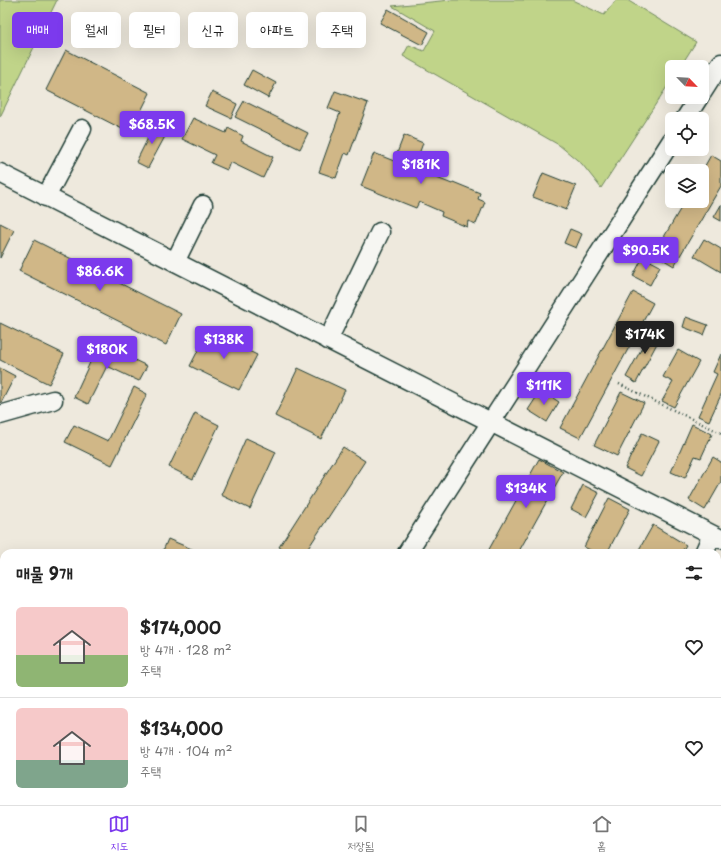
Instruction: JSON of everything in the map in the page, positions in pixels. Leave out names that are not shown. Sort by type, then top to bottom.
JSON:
[{"type":"street","points":[[709,84],[719,71]]},
{"type":"street","points":[[46,197],[82,128]]},
{"type":"street","points":[[410,549],[665,151]]},
{"type":"street","points":[[0,174],[716,537],[707,549]]},
{"type":"street","points":[[175,262],[203,205]]},
{"type":"street","points":[[328,340],[380,232]]},
{"type":"street","points":[[0,416],[53,400]]},
{"type":"path","points":[[618,384],[721,433]]},
{"type":"green space","points":[[0,0],[57,0],[51,12],[12,12],[12,48],[34,48],[0,117]]},
{"type":"green space","points":[[450,0],[572,0],[604,15],[616,0],[627,0],[696,42],[684,60],[665,60],[665,90],[601,188],[582,164],[559,145],[403,56],[409,45],[424,51],[435,31],[392,6]]},
{"type":"building","points":[[388,9],[429,32],[422,45],[380,23]]},
{"type":"building","points":[[66,50],[150,93],[130,133],[46,90]]},
{"type":"building","points":[[252,70],[276,83],[268,98],[244,85]]},
{"type":"building","points":[[335,91],[368,103],[349,155],[345,153],[336,178],[319,172],[340,113],[328,108]]},
{"type":"building","points":[[212,92],[237,104],[231,118],[205,106]]},
{"type":"building","points":[[244,101],[308,133],[300,149],[235,117]]},
{"type":"building","points":[[193,118],[226,133],[228,128],[243,136],[241,141],[273,157],[263,178],[230,162],[227,170],[211,163],[215,155],[182,139]]},
{"type":"building","points":[[156,122],[169,129],[148,168],[136,162]]},
{"type":"building","points":[[404,135],[423,143],[415,165],[429,171],[427,174],[452,184],[453,182],[480,193],[478,199],[485,202],[476,224],[468,221],[467,227],[441,216],[442,212],[419,202],[416,208],[361,186],[374,153],[394,161]]},
{"type":"building","points":[[711,155],[721,161],[721,186],[709,206],[709,164],[706,164]]},
{"type":"building","points":[[543,173],[576,186],[566,210],[533,197]]},
{"type":"building","points":[[721,205],[721,221],[714,217]]},
{"type":"building","points":[[681,208],[708,208],[674,266],[654,254]]},
{"type":"building","points":[[0,223],[14,230],[0,258]]},
{"type":"building","points":[[570,229],[582,234],[576,248],[564,243]]},
{"type":"building","points":[[704,239],[721,249],[721,272],[694,256]]},
{"type":"building","points":[[34,240],[181,314],[166,345],[19,271]]},
{"type":"building","points":[[643,257],[660,266],[650,285],[633,276]]},
{"type":"building","points":[[633,292],[653,303],[580,438],[560,428]]},
{"type":"building","points":[[686,317],[708,325],[704,335],[683,327]]},
{"type":"building","points":[[0,323],[64,354],[49,384],[0,360]]},
{"type":"building","points":[[654,326],[663,332],[636,383],[626,377]]},
{"type":"building","points":[[208,331],[257,355],[239,390],[190,366]]},
{"type":"building","points":[[99,343],[147,366],[139,381],[107,366],[88,404],[74,397]]},
{"type":"building","points":[[678,350],[699,362],[674,407],[662,401],[673,382],[663,377]]},
{"type":"building","points":[[721,354],[721,395],[709,421],[698,416],[717,374],[713,372]]},
{"type":"building","points":[[0,368],[15,376],[1,403],[0,403]]},
{"type":"building","points":[[298,368],[345,390],[321,439],[275,416]]},
{"type":"building","points":[[134,387],[147,394],[112,465],[65,442],[74,425],[108,441]]},
{"type":"building","points":[[541,390],[559,402],[547,422],[528,410]]},
{"type":"building","points":[[621,392],[644,403],[617,456],[594,445]]},
{"type":"building","points":[[195,413],[219,425],[193,479],[169,467]]},
{"type":"building","points":[[692,424],[712,434],[701,458],[695,456],[685,478],[671,472]]},
{"type":"building","points":[[642,433],[659,441],[641,476],[625,468]]},
{"type":"building","points":[[246,438],[276,452],[250,509],[221,495]]},
{"type":"building","points":[[343,447],[365,461],[308,549],[282,549],[279,547]]},
{"type":"building","points":[[713,457],[721,462],[721,482],[705,510],[689,500]]},
{"type":"building","points":[[539,459],[563,472],[520,549],[489,549]]},
{"type":"building","points":[[583,485],[599,493],[586,517],[571,509]]},
{"type":"building","points":[[609,498],[630,509],[609,549],[588,549],[584,547]]},
{"type":"building","points":[[653,525],[686,545],[684,549],[639,549]]},
{"type":"building","points":[[168,539],[192,549],[164,549]]}]
